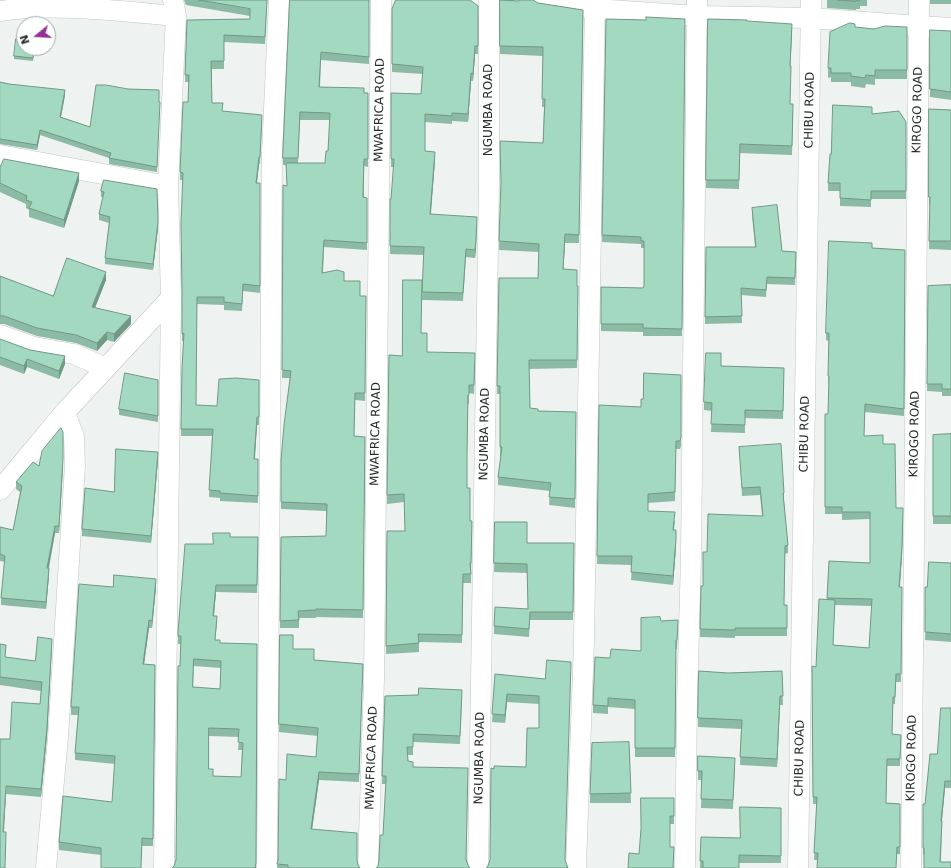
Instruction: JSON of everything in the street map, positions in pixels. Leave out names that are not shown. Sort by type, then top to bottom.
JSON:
[{"type":"street","points":[[267,868],[272,153],[279,0]]},
{"type":"street","name":"MWAFRICA ROAD","points":[[368,868],[374,679],[381,0]]},
{"type":"street","name":"NGUMBA ROAD","points":[[478,868],[489,191],[489,0]]},
{"type":"street","points":[[540,0],[697,8],[811,9],[919,26],[951,28]]},
{"type":"street","name":"KIROGO ROAD","points":[[911,868],[919,0]]},
{"type":"street","points":[[576,868],[584,640],[595,4]]},
{"type":"street","points":[[0,11],[15,9],[174,8],[168,186],[171,298],[164,868]]},
{"type":"street","points":[[684,868],[691,557],[697,8]]},
{"type":"street","name":"CHIBU ROAD","points":[[798,868],[811,9]]},
{"type":"street","points":[[0,155],[168,186]]},
{"type":"street","points":[[0,490],[65,412],[171,298]]},
{"type":"street","points":[[0,334],[34,346],[74,354],[106,368]]},
{"type":"street","points":[[46,868],[58,737],[74,465],[74,437],[65,412]]},
{"type":"building","points":[[199,0],[267,0],[265,37],[224,35],[224,61],[211,61],[212,103],[223,103],[222,111],[262,115],[260,157],[256,183],[260,183],[260,286],[243,284],[242,304],[224,302],[224,297],[197,297],[196,405],[217,406],[219,379],[236,378],[259,380],[259,417],[257,417],[254,459],[258,459],[258,496],[220,493],[220,491],[209,490],[213,429],[181,429],[184,333],[182,334],[181,224],[183,173],[180,172],[183,102],[188,102],[189,75],[185,75],[187,20],[250,19],[250,9]]},
{"type":"building","points":[[290,0],[369,0],[369,57],[321,52],[319,87],[364,88],[364,93],[368,93],[368,159],[364,159],[363,197],[367,198],[367,243],[324,240],[322,273],[337,270],[344,272],[344,281],[360,281],[360,296],[366,296],[365,393],[355,393],[354,436],[365,437],[363,610],[316,609],[298,611],[299,620],[280,621],[281,537],[326,536],[327,504],[281,502],[281,460],[291,371],[282,370],[283,185],[287,186],[286,163],[325,163],[326,151],[328,151],[330,113],[300,112],[298,158],[283,158]]},
{"type":"building","points":[[396,0],[470,0],[478,6],[478,46],[475,46],[473,74],[471,73],[468,114],[452,113],[452,116],[425,114],[425,151],[435,152],[430,214],[477,217],[475,250],[466,249],[463,293],[422,292],[424,247],[390,246],[390,199],[394,159],[391,159],[391,93],[421,94],[423,67],[392,64],[392,9]]},
{"type":"building","points":[[500,0],[533,0],[538,3],[583,10],[579,235],[565,234],[563,269],[577,270],[577,360],[529,360],[530,408],[538,409],[538,411],[576,412],[575,499],[549,497],[551,483],[498,477],[502,447],[500,447],[500,386],[497,386],[499,278],[538,278],[539,244],[499,241],[501,182],[500,141],[543,143],[545,99],[542,99],[543,47],[500,46]]},
{"type":"building","points":[[646,17],[685,19],[682,329],[643,328],[643,324],[601,324],[601,287],[643,288],[644,286],[644,241],[641,241],[641,237],[602,235],[606,19],[646,20]]},
{"type":"building","points":[[708,19],[747,20],[792,24],[790,104],[793,104],[792,146],[740,144],[739,180],[706,180]]},
{"type":"building","points":[[850,23],[855,24],[855,27],[874,29],[885,26],[907,27],[907,70],[875,70],[875,76],[866,75],[865,78],[851,76],[851,73],[831,73],[831,68],[828,68],[830,32]]},
{"type":"building","points":[[930,30],[951,31],[951,92],[930,89]]},
{"type":"building","points":[[16,39],[16,56],[33,56],[33,58],[14,56]]},
{"type":"building","points":[[0,82],[65,90],[60,117],[90,127],[96,85],[106,85],[128,89],[159,90],[160,102],[157,167],[109,158],[111,153],[40,130],[37,145],[0,139]]},
{"type":"building","points":[[833,105],[872,107],[872,114],[899,111],[906,122],[906,191],[871,191],[871,200],[840,198],[840,183],[828,183]]},
{"type":"building","points":[[929,109],[951,110],[951,241],[929,241]]},
{"type":"building","points":[[4,159],[79,173],[64,220],[29,208],[32,202],[26,200],[27,196],[0,183],[0,168]]},
{"type":"building","points":[[104,180],[157,189],[158,222],[153,264],[105,258],[110,217],[99,214],[104,192],[101,191]]},
{"type":"building","points":[[777,205],[782,251],[796,252],[795,278],[767,277],[766,290],[741,288],[742,316],[705,317],[706,247],[756,247],[752,208]]},
{"type":"building","points":[[829,241],[872,243],[872,248],[905,250],[904,409],[865,404],[864,436],[883,435],[883,444],[895,444],[896,508],[903,508],[899,587],[902,587],[901,674],[896,674],[895,697],[893,697],[892,734],[901,735],[900,759],[887,759],[886,803],[900,804],[900,847],[897,847],[896,868],[817,868],[818,853],[814,853],[817,797],[813,797],[812,666],[816,667],[819,599],[835,600],[833,645],[869,648],[872,599],[827,598],[829,561],[870,563],[870,512],[842,512],[842,507],[825,507],[825,414],[828,414],[829,376],[829,333],[826,333]]},
{"type":"building","points":[[67,258],[106,272],[92,307],[131,316],[114,334],[107,332],[97,343],[76,335],[37,328],[4,316],[0,316],[0,276],[53,296]]},
{"type":"building","points":[[403,280],[422,280],[421,333],[427,333],[427,352],[475,353],[474,385],[469,385],[468,395],[467,488],[470,488],[470,521],[472,521],[470,563],[471,574],[463,574],[462,635],[418,634],[419,643],[386,646],[387,531],[405,531],[404,494],[387,495],[389,355],[402,356]]},
{"type":"building","points":[[951,285],[951,389],[942,389],[942,384],[927,384],[928,286]]},
{"type":"building","points":[[0,339],[30,350],[65,356],[59,371],[27,359],[24,366],[0,357]]},
{"type":"building","points":[[706,353],[721,353],[721,366],[784,368],[783,411],[745,410],[745,425],[711,424],[712,403],[704,402]]},
{"type":"building","points":[[125,373],[158,380],[158,416],[119,409]]},
{"type":"building","points":[[644,373],[681,375],[681,437],[680,441],[676,441],[675,492],[648,494],[648,511],[675,512],[673,530],[676,530],[676,539],[673,576],[631,572],[632,556],[597,556],[599,405],[641,407],[641,399],[643,399]]},
{"type":"building","points":[[61,428],[63,432],[63,458],[59,526],[55,526],[47,568],[49,568],[46,602],[1,598],[5,556],[0,554],[0,527],[13,530],[22,486],[16,482],[33,462],[39,466],[42,451]]},
{"type":"building","points":[[951,434],[951,516],[933,516],[933,435]]},
{"type":"building","points":[[781,444],[783,493],[788,545],[785,546],[784,605],[787,605],[787,628],[735,628],[735,630],[700,629],[701,586],[703,586],[703,552],[707,552],[708,514],[763,516],[760,487],[742,488],[739,447]]},
{"type":"building","points":[[116,449],[158,452],[151,536],[82,529],[85,488],[114,492]]},
{"type":"building","points":[[495,522],[527,522],[527,543],[574,543],[573,612],[530,612],[529,629],[494,626],[495,607],[528,609],[527,564],[494,563]]},
{"type":"building","points":[[213,533],[230,533],[230,537],[258,537],[257,585],[216,585],[213,616],[217,616],[215,640],[220,640],[220,643],[257,644],[255,868],[172,868],[176,860],[178,666],[180,666],[181,636],[178,636],[178,632],[185,544],[213,544]],"holes":[[[194,659],[221,661],[220,689],[193,687]],[[209,728],[239,729],[238,742],[243,743],[241,777],[213,776],[213,769],[209,769]]]},
{"type":"building","points":[[929,562],[951,563],[951,634],[925,632],[925,587],[927,587]]},
{"type":"building","points":[[114,575],[156,579],[152,621],[149,620],[143,664],[155,665],[153,839],[142,838],[141,868],[101,868],[101,848],[59,842],[63,796],[112,802],[115,756],[75,753],[79,707],[71,707],[79,584],[113,587]]},
{"type":"building","points":[[660,617],[661,621],[678,620],[676,640],[675,748],[635,748],[635,700],[608,698],[608,706],[593,705],[595,657],[610,658],[611,649],[641,651],[641,618]]},
{"type":"building","points":[[280,635],[293,635],[293,649],[314,649],[314,660],[363,664],[359,774],[319,772],[311,829],[357,833],[357,860],[360,868],[288,868],[288,865],[277,864],[279,779],[286,780],[287,754],[316,757],[318,728],[279,724]]},
{"type":"building","points":[[38,637],[52,639],[47,728],[41,789],[6,786],[3,832],[6,832],[5,868],[0,868],[0,739],[10,739],[12,702],[40,704],[42,682],[0,677],[0,644],[6,645],[5,657],[35,661]]},
{"type":"building","points":[[547,660],[571,662],[565,860],[568,868],[486,868],[490,860],[491,768],[494,769],[494,766],[526,767],[527,728],[539,728],[539,696],[507,694],[505,715],[492,714],[495,674],[545,679]]},
{"type":"building","points":[[699,671],[728,673],[782,671],[783,696],[780,696],[777,759],[740,757],[742,720],[698,718]]},
{"type":"building","points":[[419,688],[462,690],[460,736],[413,734],[413,747],[407,747],[408,761],[413,762],[413,767],[468,768],[466,860],[470,868],[376,868],[379,860],[380,835],[383,835],[386,780],[386,776],[382,776],[385,696],[418,695]]},
{"type":"building","points":[[941,708],[951,708],[951,781],[945,781],[941,821],[940,862],[951,862],[951,868],[924,868],[923,804],[925,804],[930,754],[937,754]]},
{"type":"building","points":[[629,742],[631,793],[590,794],[592,743]]},
{"type":"building","points":[[698,756],[735,758],[733,800],[701,799],[702,771],[698,771]]},
{"type":"building","points":[[641,798],[674,798],[674,816],[670,816],[670,847],[674,847],[673,868],[628,868],[629,853],[639,854]]},
{"type":"building","points":[[740,807],[781,808],[781,856],[739,855],[739,868],[703,868],[703,861],[700,861],[701,837],[740,838]]}]
